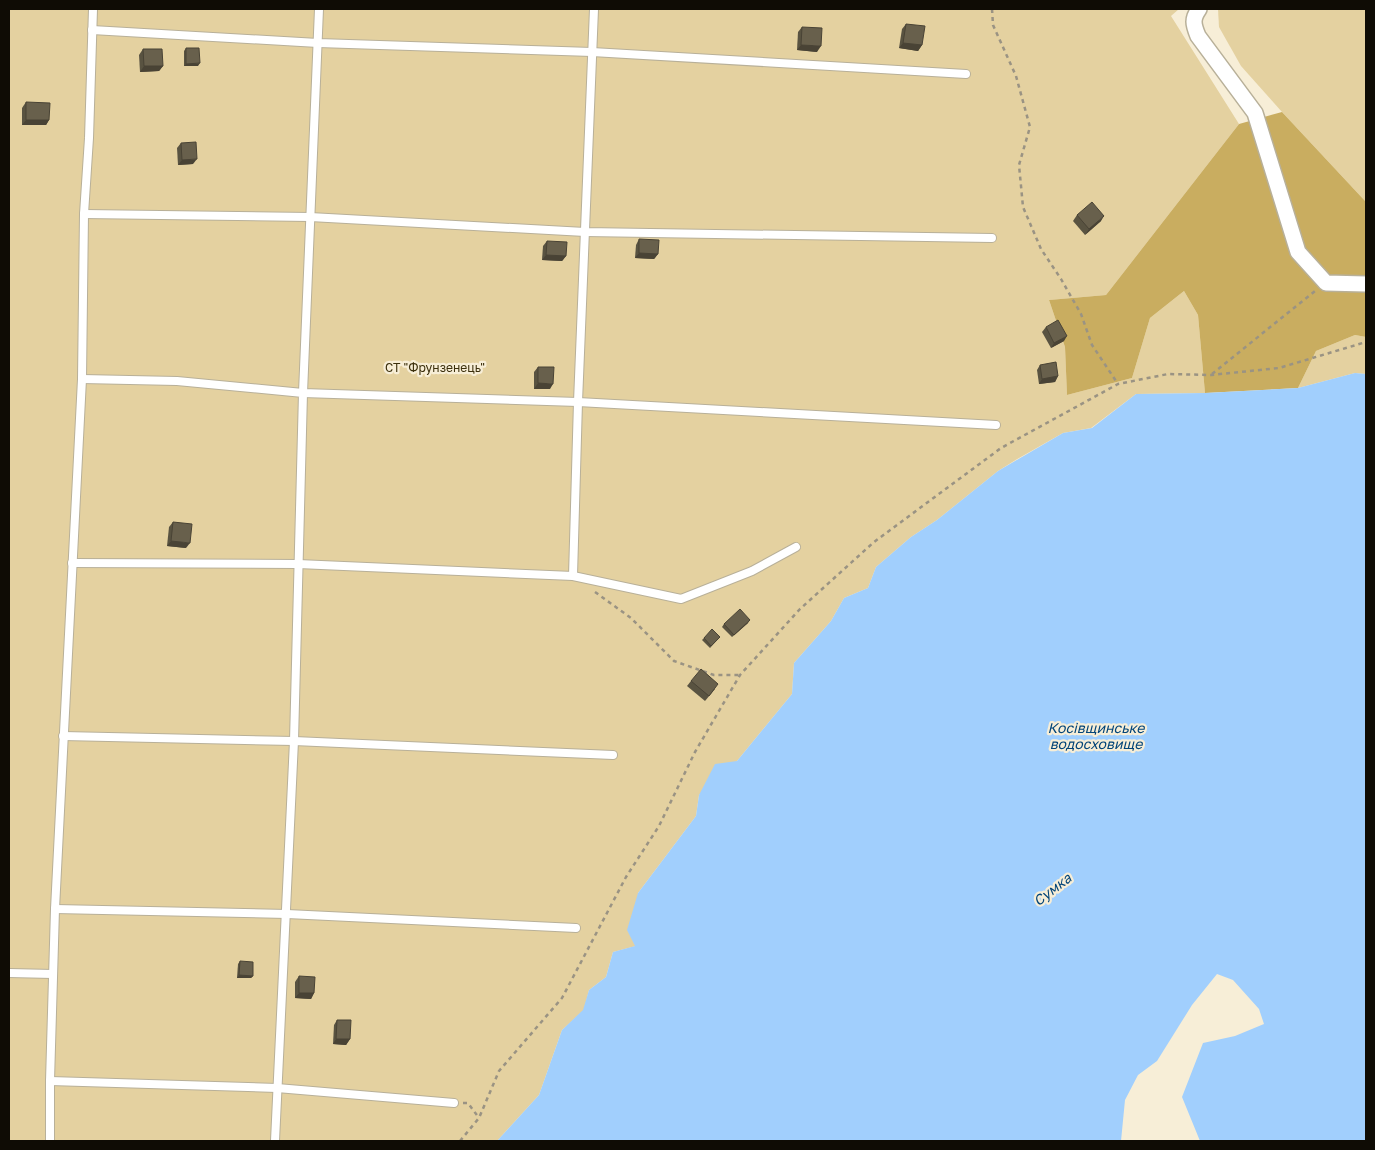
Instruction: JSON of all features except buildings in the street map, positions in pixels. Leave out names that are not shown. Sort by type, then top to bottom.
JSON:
[{"type":"street","points":[[1199,9],[1192,23],[1198,36],[1255,113],[1298,252],[1326,283],[1366,284]]},
{"type":"lane","points":[[50,1141],[55,909],[82,379],[84,214],[93,9]]},
{"type":"lane","points":[[275,1141],[294,741],[303,393],[319,9]]},
{"type":"lane","points":[[573,576],[594,9]]},
{"type":"lane","points":[[92,30],[318,42],[592,52],[966,74]]},
{"type":"lane","points":[[84,214],[310,217],[585,232],[992,238]]},
{"type":"lane","points":[[82,379],[176,381],[303,393],[578,402],[996,425]]},
{"type":"lane","points":[[72,563],[298,564],[573,576],[681,598],[752,571],[796,547]]},
{"type":"lane","points":[[64,736],[294,741],[613,755]]},
{"type":"lane","points":[[55,909],[287,914],[576,928]]},
{"type":"lane","points":[[9,972],[53,974]]},
{"type":"lane","points":[[50,1081],[277,1088],[454,1103]]},
{"type":"path","points":[[992,9],[993,25],[1016,76],[1030,127],[1019,165],[1023,207],[1042,248],[1081,314],[1092,345],[1118,384]]},
{"type":"path","points":[[1211,375],[1326,283]]},
{"type":"path","points":[[460,1141],[479,1118],[499,1071],[562,998],[626,877],[659,826],[696,752],[740,675],[800,608],[874,542],[1001,448],[1118,384],[1168,374],[1211,375],[1280,368],[1366,343]]},
{"type":"path","points":[[594,592],[631,618],[674,661],[714,675],[740,675]]},
{"type":"path","points":[[454,1103],[468,1103],[479,1118]]},
{"type":"green space","name":"СТ \"Фрунзенець\"","points":[[9,9],[1179,9],[1171,16],[1239,124],[1106,295],[1049,300],[1065,347],[1067,395],[1132,378],[1150,318],[1184,291],[1198,315],[1205,393],[1136,394],[1091,428],[1063,433],[998,471],[937,520],[911,537],[876,567],[868,588],[844,598],[831,621],[794,663],[792,694],[737,761],[699,795],[696,816],[638,893],[636,946],[613,952],[606,977],[589,990],[584,1010],[562,1030],[539,1095],[497,1141],[9,1141]]},
{"type":"green space","points":[[1218,9],[1366,9],[1366,202],[1241,66],[1219,27]]},
{"type":"green space","points":[[1355,335],[1366,337],[1366,374],[1355,373],[1298,388],[1316,351]]},
{"type":"shaded area","points":[[1282,112],[1366,202],[1366,337],[1355,335],[1316,351],[1298,388],[1205,393],[1198,315],[1184,291],[1150,318],[1132,378],[1067,395],[1065,347],[1049,300],[1106,295],[1239,124]]},
{"type":"water","name":"Косівщинське водосховище","points":[[1355,373],[1366,374],[1366,1141],[1200,1141],[1182,1097],[1203,1043],[1235,1036],[1264,1024],[1259,1009],[1233,980],[1217,974],[1192,1005],[1157,1061],[1138,1075],[1125,1100],[1121,1141],[497,1141],[539,1095],[562,1030],[583,1010],[589,990],[606,977],[613,952],[635,946],[627,930],[638,893],[696,816],[699,795],[715,764],[737,761],[792,694],[794,663],[831,621],[844,598],[868,588],[876,567],[911,537],[937,520],[998,471],[1063,433],[1092,428],[1136,394],[1205,393],[1298,388]]},
{"type":"water label","name":"Сумка","points":[[1052,889]]}]
